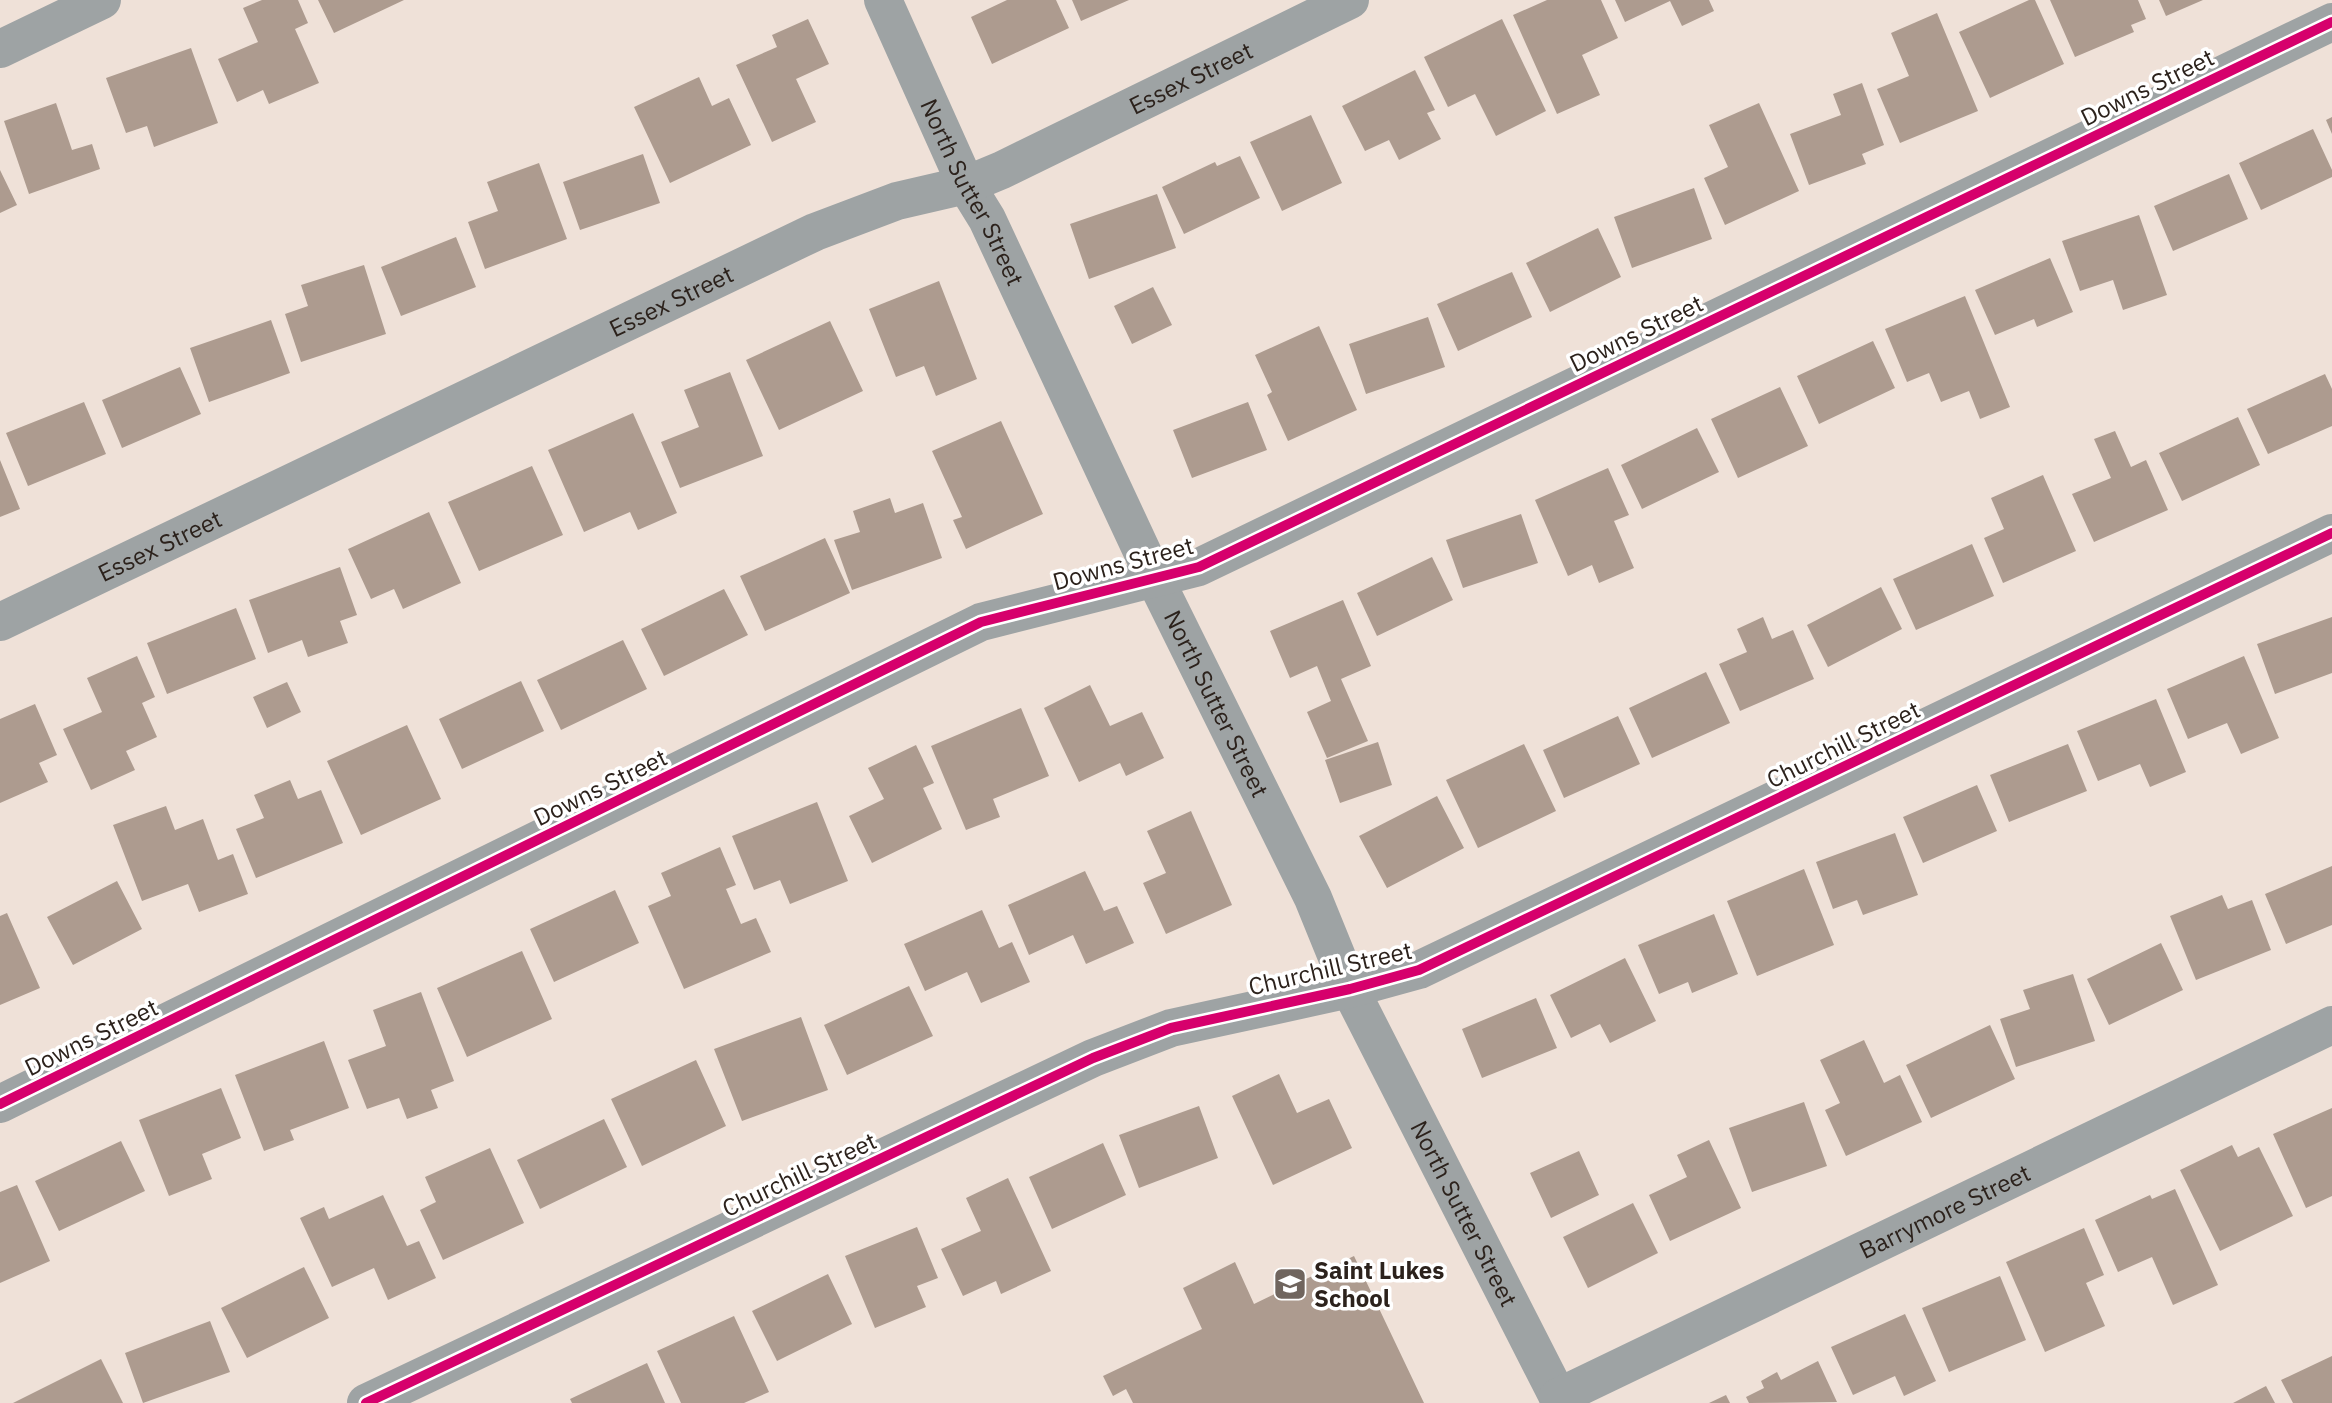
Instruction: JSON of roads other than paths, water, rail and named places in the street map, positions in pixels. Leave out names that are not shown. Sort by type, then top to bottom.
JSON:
[{"type":"street","points":[[0,49],[102,0]]},
{"type":"street","name":"North Sutter Street","points":[[883,0],[966,185],[987,219],[1154,577],[1313,898],[1350,989],[1560,1400]]},
{"type":"street","name":"Essex Street","points":[[0,622],[815,232],[897,201],[966,185],[1350,0]]},
{"type":"street","name":"Downs Street","points":[[0,1104],[981,622],[1199,566],[2332,22]]},
{"type":"street","name":"Churchill Street","points":[[366,1403],[1093,1058],[1171,1028],[1350,989],[1419,970],[2332,533]]},
{"type":"street","name":"Barrymore Street","points":[[1560,1400],[2332,1025]]},
{"type":"place","name":"Saint Lukes School","points":[[1290,1284]]}]
